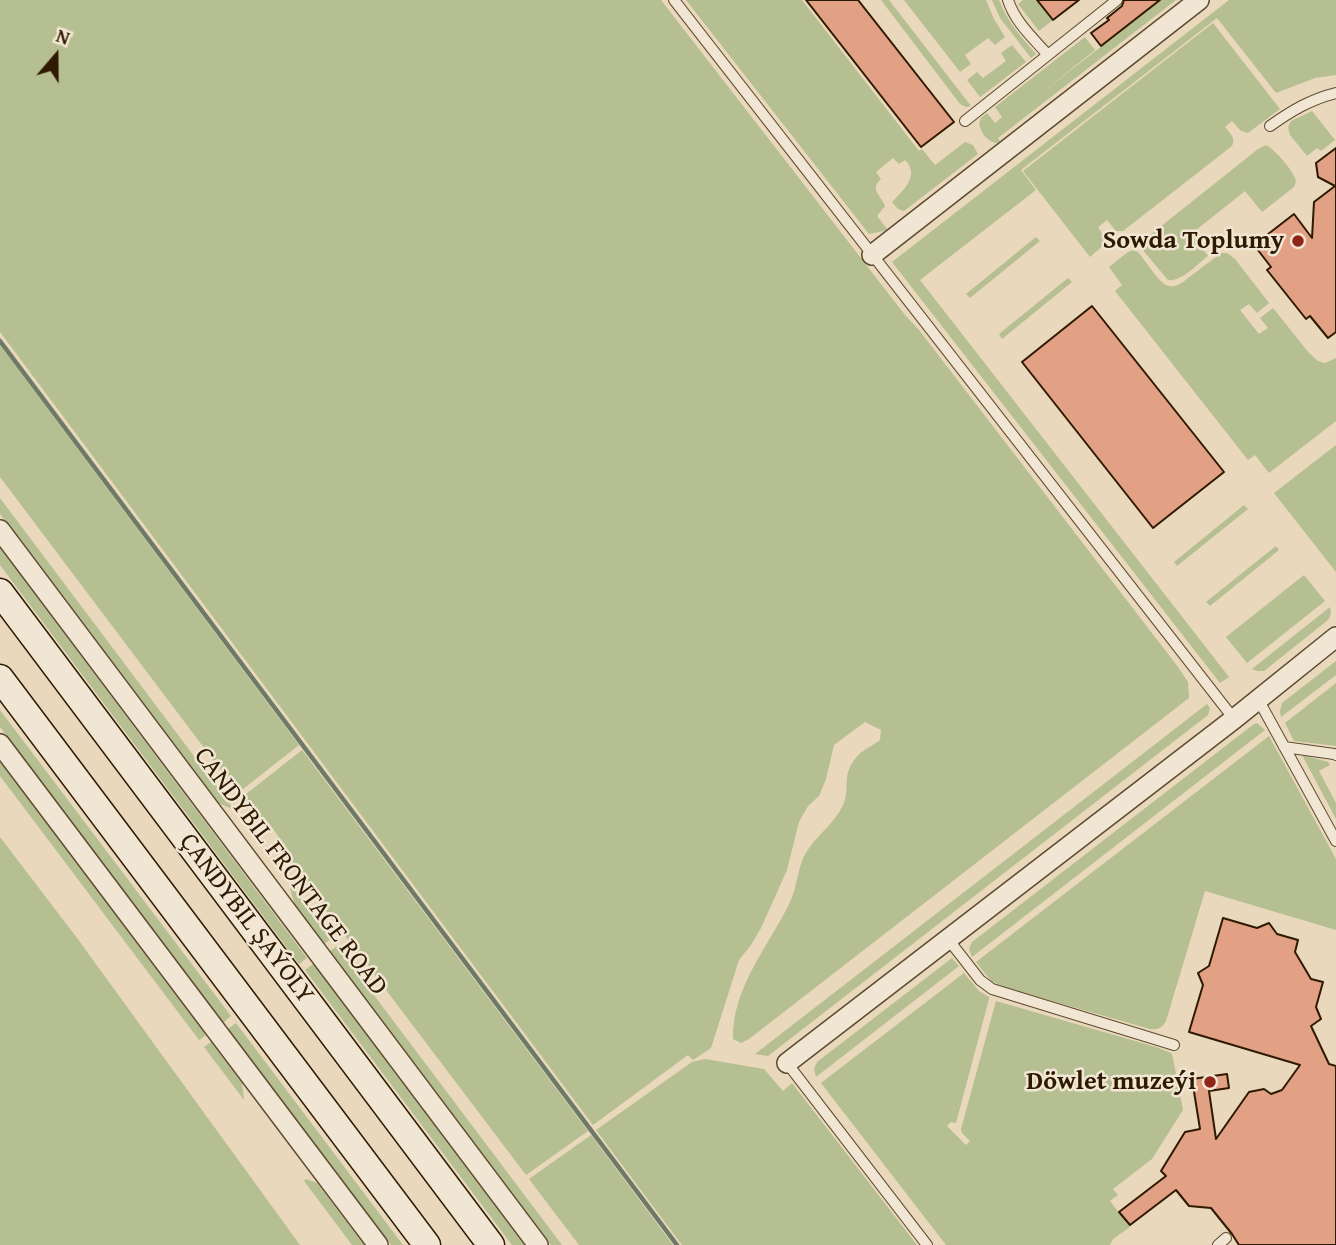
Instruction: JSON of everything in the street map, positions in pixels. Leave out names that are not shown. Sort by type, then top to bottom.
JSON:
[{"type":"main road","name":"ÇANDYBIL ŞAÝOLY","points":[[0,592],[491,1245]]},
{"type":"main road","name":"ÇANDYBIL ŞAÝOLY","points":[[0,678],[427,1245]]},
{"type":"street","points":[[872,255],[1199,0]]},
{"type":"street","name":"CANDYBIL FRONTAGE ROAD","points":[[0,530],[538,1245]]},
{"type":"street","points":[[787,1063],[1234,719],[1336,637]]},
{"type":"street","points":[[0,744],[378,1245]]},
{"type":"lane","points":[[674,0],[1234,719]]},
{"type":"lane","points":[[1008,0],[1011,11],[1021,25],[1048,55]]},
{"type":"lane","points":[[965,121],[1117,0]]},
{"type":"lane","points":[[1270,126],[1311,100],[1336,93]]},
{"type":"lane","points":[[1258,699],[1336,841]]},
{"type":"lane","points":[[1284,747],[1336,755]]},
{"type":"lane","points":[[948,939],[980,980],[992,989],[1174,1045]]},
{"type":"lane","points":[[787,1063],[927,1245]]},
{"type":"green space","points":[[0,0],[661,0],[1178,667],[1188,682],[1189,698],[741,1043],[733,1039],[734,1020],[745,984],[790,902],[804,857],[843,805],[851,765],[860,753],[880,740],[881,730],[865,722],[834,745],[819,796],[808,806],[799,822],[787,870],[761,928],[739,960],[711,1048],[693,1060],[688,1055],[593,1125],[0,332]]},
{"type":"green space","points":[[686,0],[802,0],[919,151],[922,149],[935,165],[965,142],[973,145],[978,154],[904,211],[892,202],[909,182],[911,171],[905,160],[899,164],[893,158],[876,172],[881,179],[876,189],[885,206],[877,216],[888,230],[869,234]]},
{"type":"green space","points":[[881,0],[889,0],[971,106],[960,104]]},
{"type":"green space","points":[[904,0],[986,0],[1005,37],[995,45],[988,38],[965,55],[971,64],[960,72]]},
{"type":"green space","points":[[992,0],[999,0],[1010,22],[1036,54],[1031,58],[1000,18]]},
{"type":"green space","points":[[1023,0],[1041,0],[1040,4],[1053,20],[1039,31],[1018,4]]},
{"type":"green space","points":[[1161,0],[1176,0],[998,138],[1000,141],[993,142],[985,136],[979,124],[981,118],[987,113],[995,123],[1002,117],[995,107],[1085,37],[1095,50],[1039,95]]},
{"type":"green space","points":[[1229,0],[1336,0],[1336,75],[1315,78],[1276,93],[1217,18],[1021,170],[1036,190],[920,280],[1229,677],[1220,683],[892,262]]},
{"type":"green space","points":[[1213,23],[1280,109],[1248,133],[1241,131],[1232,121],[1225,127],[1233,138],[1232,146],[1123,231],[1116,231],[1107,220],[1098,227],[1107,242],[1090,257],[1023,171]]},
{"type":"green space","points":[[1012,45],[1026,62],[980,97],[967,80],[977,72],[983,78],[1006,61],[1001,53]]},
{"type":"green space","points":[[1312,111],[1335,140],[1321,151],[1317,148],[1307,156],[1290,135],[1288,127],[1291,121]]},
{"type":"green space","points":[[1266,145],[1292,172],[1296,180],[1294,187],[1262,212],[1245,191],[1191,234],[1208,256],[1179,278],[1168,280],[1142,249],[1145,239]]},
{"type":"green space","points":[[1036,237],[1040,241],[970,298],[966,294]]},
{"type":"green space","points":[[1134,250],[1159,279],[1171,286],[1183,282],[1221,253],[1227,253],[1235,259],[1269,303],[1257,313],[1249,304],[1240,310],[1259,334],[1268,328],[1260,318],[1273,308],[1318,361],[1325,363],[1336,358],[1336,421],[1269,473],[1255,455],[1248,460],[1115,291],[1122,285],[1109,267]]},
{"type":"green space","points":[[1068,278],[1072,282],[1002,339],[999,334]]},
{"type":"green space","points":[[0,345],[299,745],[238,793],[0,477]]},
{"type":"green space","points":[[1336,445],[1336,572],[1274,493]]},
{"type":"green space","points":[[0,498],[232,809],[216,802],[0,514]]},
{"type":"green space","points":[[1244,505],[1248,509],[1177,566],[1174,562]]},
{"type":"green space","points":[[1276,546],[1279,550],[1210,606],[1206,602]]},
{"type":"green space","points":[[0,548],[307,958],[299,964],[0,565]]},
{"type":"green space","points":[[1304,575],[1325,601],[1247,663],[1226,637]]},
{"type":"green space","points":[[1330,607],[1328,620],[1264,671],[1252,669]]},
{"type":"green space","points":[[1336,661],[1336,675],[1281,717],[1282,703]]},
{"type":"green space","points":[[1336,683],[1336,746],[1294,741],[1285,723]]},
{"type":"green space","points":[[1207,704],[1210,708],[1208,715],[768,1056],[755,1054]]},
{"type":"green space","points":[[0,710],[231,1016],[223,1023],[0,727]]},
{"type":"green space","points":[[1257,723],[1265,730],[972,957],[969,949],[972,942]]},
{"type":"green space","points":[[1269,736],[1336,859],[1336,930],[1205,891],[1166,1021],[1155,1029],[1006,988],[991,981],[976,962]]},
{"type":"green space","points":[[302,750],[588,1131],[526,1175],[290,863],[289,851],[265,818],[254,815],[241,798]]},
{"type":"green space","points":[[1302,755],[1328,762],[1330,765],[1319,771],[1336,803],[1336,819]]},
{"type":"green space","points":[[0,761],[206,1035],[199,1040],[0,776]]},
{"type":"green space","points":[[0,837],[77,938],[300,1245],[0,1245]]},
{"type":"green space","points":[[292,887],[331,939],[324,944],[295,906],[290,888]]},
{"type":"green space","points":[[337,946],[562,1245],[551,1245],[329,952]]},
{"type":"green space","points":[[952,958],[959,966],[816,1077],[814,1069],[817,1062]]},
{"type":"green space","points":[[313,964],[524,1245],[512,1245],[305,970]]},
{"type":"green space","points":[[964,973],[979,991],[989,997],[956,1123],[951,1122],[947,1126],[966,1145],[970,1141],[961,1129],[996,1001],[1171,1053],[1183,1110],[1152,1159],[1113,1189],[1118,1195],[1110,1201],[1130,1227],[1113,1239],[1110,1245],[946,1245],[821,1083]]},
{"type":"green space","points":[[236,1023],[403,1245],[391,1245],[228,1029]]},
{"type":"green space","points":[[211,1042],[242,1083],[244,1100],[204,1047]]},
{"type":"green space","points":[[705,1059],[764,1069],[783,1091],[792,1083],[917,1245],[682,1245],[596,1130],[692,1062]]},
{"type":"green space","points":[[591,1135],[673,1245],[579,1245],[529,1179]]},
{"type":"green space","points":[[306,1179],[317,1183],[364,1245],[352,1245],[304,1181]]},
{"type":"building","points":[[806,0],[858,0],[954,122],[921,147]]},
{"type":"building","points":[[1037,0],[1079,0],[1053,20]]},
{"type":"building","points":[[1124,0],[1160,0],[1101,46],[1091,33],[1109,20],[1107,18],[1122,6]]},
{"type":"building","name":"Sowda Toplumy","points":[[1336,148],[1336,332],[1328,338],[1310,316],[1306,319],[1267,270],[1271,267],[1254,245],[1294,214],[1312,238],[1314,202],[1335,186],[1318,177],[1316,163]]},
{"type":"building","points":[[1092,306],[1224,472],[1153,528],[1022,362]]},
{"type":"building","name":"Döwlet muzeýi","points":[[1223,918],[1257,928],[1269,923],[1277,934],[1298,940],[1295,952],[1311,979],[1323,982],[1316,1007],[1321,1019],[1311,1026],[1329,1064],[1336,1066],[1336,1245],[1239,1245],[1211,1208],[1189,1206],[1176,1190],[1130,1225],[1119,1212],[1166,1176],[1161,1171],[1185,1132],[1200,1129],[1192,1079],[1227,1074],[1229,1088],[1209,1091],[1216,1139],[1249,1092],[1264,1089],[1271,1094],[1282,1090],[1300,1065],[1189,1032],[1203,985],[1198,973],[1209,966]]},
{"type":"waterway","points":[[0,341],[677,1245]]},
{"type":"place","name":"Sowda Toplumy","points":[[1298,241]]},
{"type":"place","name":"Döwlet muzeýi","points":[[1210,1082]]}]
